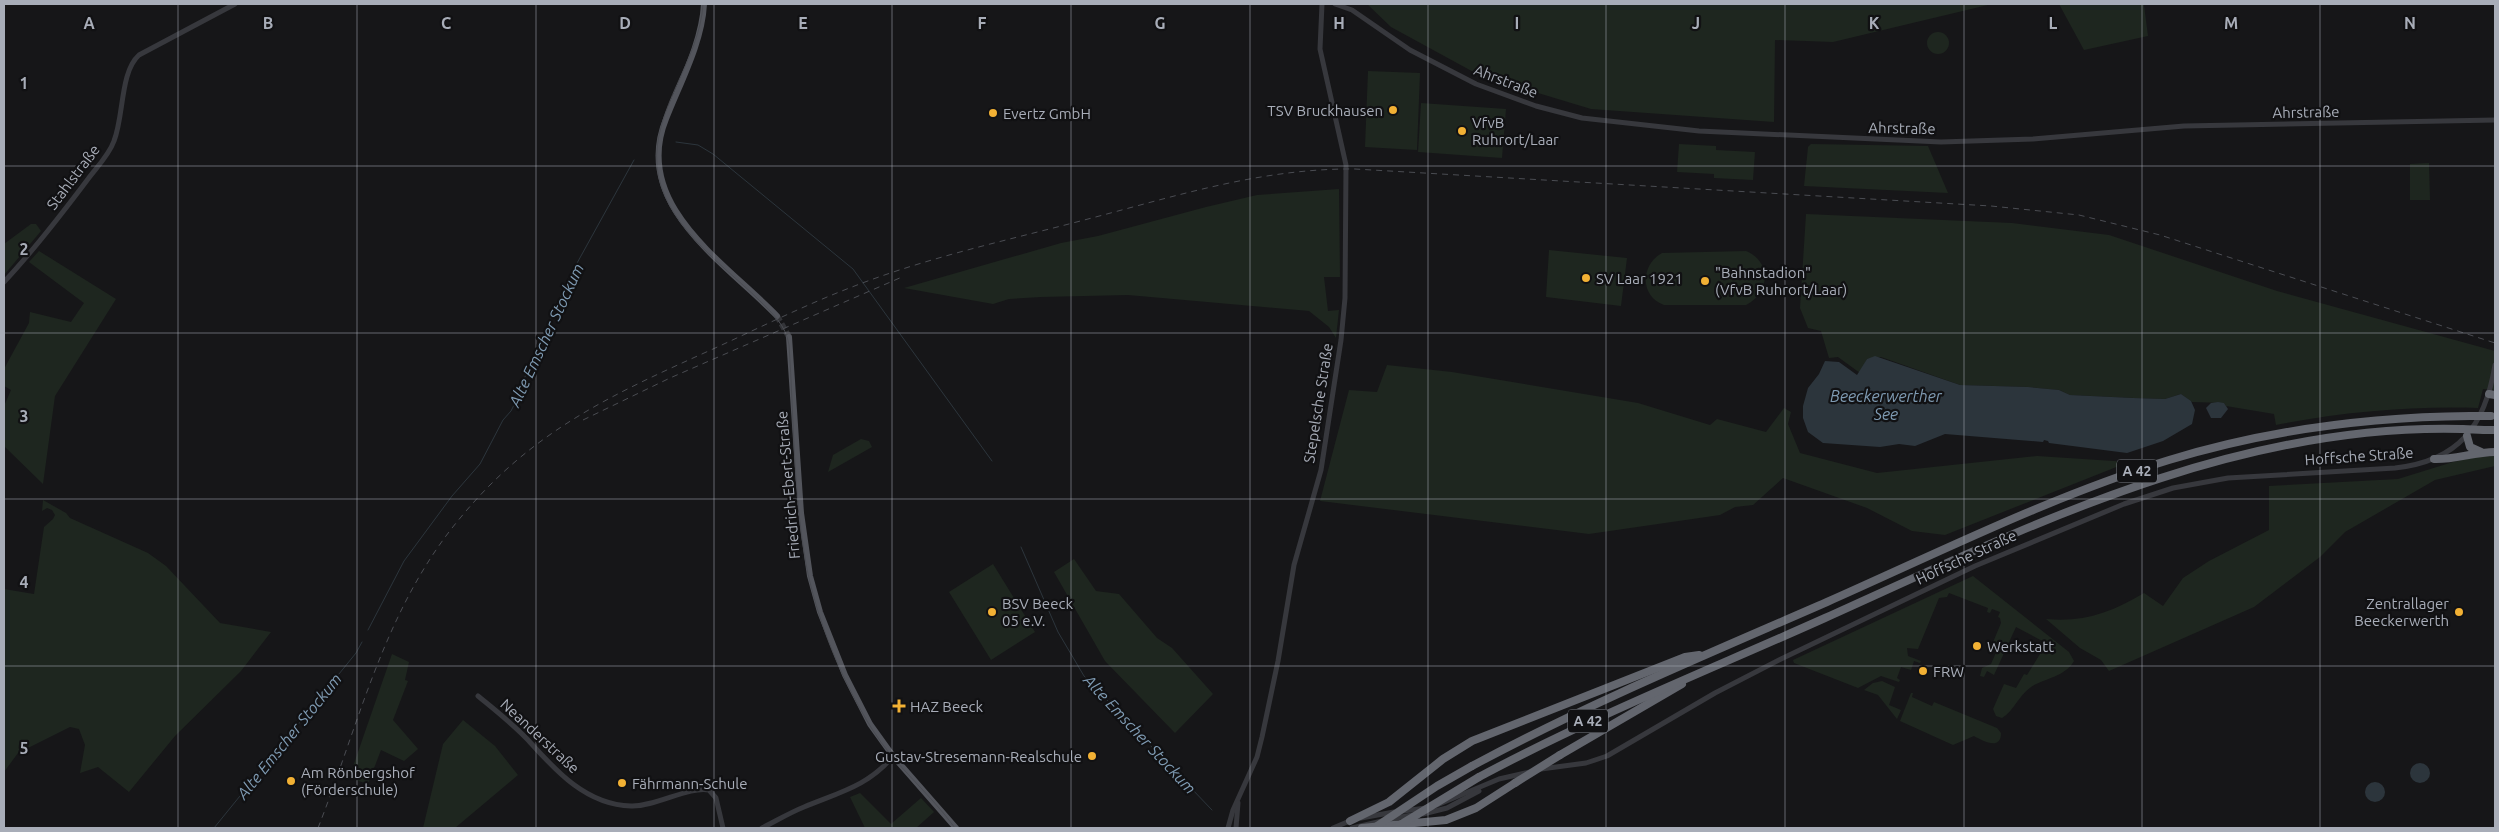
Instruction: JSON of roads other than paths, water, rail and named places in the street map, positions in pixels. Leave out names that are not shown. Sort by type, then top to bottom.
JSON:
[{"type":"highway","name":"A 42","points":[[1374,828],[1437,786],[1559,721],[2052,503],[2167,461],[2248,439],[2330,425],[2382,419],[2493,416]]},
{"type":"highway","name":"A 42","points":[[1395,828],[1479,776],[1581,725],[2058,516],[2172,473],[2260,450],[2332,438],[2414,430],[2465,433],[2495,430]]},
{"type":"highway","points":[[2465,433],[2473,449],[2484,452]]},
{"type":"highway","points":[[2434,460],[2495,452]]},
{"type":"highway","points":[[1351,824],[1389,802],[1443,759],[1480,738],[1685,657],[1708,654]]},
{"type":"highway","points":[[1362,828],[1446,820],[1476,808],[1560,755],[1700,672]]},
{"type":"main road","points":[[704,4],[700,31],[660,137],[658,151],[660,176],[668,200],[684,224],[777,316]]},
{"type":"main road","name":"Friedrich-Ebert-Straße","points":[[789,337],[800,513],[810,576],[820,612],[850,685],[870,724],[893,756],[956,828]]},
{"type":"street","name":"Stahlstraße","points":[[4,282],[49,230],[114,143],[122,112],[125,81],[132,61],[235,4]]},
{"type":"street","name":"Stepelsche Straße","points":[[1228,828],[1228,821],[1257,757],[1278,661],[1295,558],[1321,470],[1342,332],[1345,298],[1346,165],[1320,49],[1322,4]]},
{"type":"street","name":"Ahrstraße","points":[[1336,4],[1352,10],[1410,50],[1476,84],[1536,106],[1582,118],[1699,131],[1941,142],[2033,139],[2184,126],[2495,120]]},
{"type":"street","points":[[1345,4],[1352,10]]},
{"type":"street","name":"Hoffsche Straße","points":[[1333,828],[1429,807],[1499,780],[1544,768],[1586,763],[1607,756],[1715,693],[1781,659],[1975,566],[2124,504],[2173,488],[2210,480],[2399,468],[2434,460],[2454,448],[2481,413],[2492,394],[2495,365]]},
{"type":"street","name":"Neanderstraße","points":[[478,696],[527,739],[543,759],[564,778],[600,800],[613,804],[646,805],[704,789],[709,790],[716,798],[723,828]]},
{"type":"street","points":[[762,828],[801,808],[858,786],[873,776],[893,756]]},
{"type":"street","name":"Stepelsche Straße","points":[[1236,828],[1238,797]]},
{"type":"water","name":"Beeckerwerther See","points":[[1875,356],[1960,385],[2028,387],[2059,390],[2070,395],[2133,398],[2165,399],[2181,394],[2191,401],[2195,410],[2192,424],[2163,441],[2127,453],[2049,443],[2044,440],[2043,442],[1945,434],[1915,446],[1899,444],[1880,447],[1823,443],[1808,432],[1803,418],[1803,406],[1808,388],[1819,374],[1825,361],[1839,362],[1857,375],[1867,359]]},
{"type":"water","points":[[2211,403],[2224,403],[2228,409],[2221,418],[2211,418],[2206,408]]},
{"type":"water","points":[[2420,763],[2427,766],[2430,773],[2427,780],[2420,783],[2413,780],[2410,773],[2413,766]]},
{"type":"water","points":[[2375,782],[2382,785],[2385,792],[2382,799],[2375,802],[2368,799],[2365,792],[2368,785]]},
{"type":"waterway","name":"Alte Emscher Stockum","points":[[676,142],[698,145],[713,154],[853,269],[992,461]]},
{"type":"waterway","name":"Alte Emscher Stockum","points":[[368,630],[404,561],[452,496],[480,464],[503,420],[511,411],[516,401],[517,388],[524,379],[571,274],[634,160]]},
{"type":"waterway","name":"Alte Emscher Stockum","points":[[1021,547],[1058,632],[1084,676],[1212,810]]},
{"type":"waterway","name":"Alte Emscher Stockum","points":[[214,828],[356,653],[362,642]]},
{"type":"tunnel","points":[[777,316],[789,337]]},
{"type":"tram line","points":[[703,4],[700,25],[694,45],[669,104],[657,145],[657,166],[661,187],[681,224],[711,256],[768,309],[785,331],[789,345],[796,482],[802,537],[811,585],[824,629],[841,671],[872,729],[891,755],[955,828]]},
{"type":"railway","points":[[318,828],[377,666],[393,627],[412,589],[435,552],[461,517],[488,487],[517,460],[546,437],[576,417],[642,382],[799,309],[881,276],[939,258],[1220,185],[1287,173],[1355,169],[1991,206],[2079,215],[2160,235],[2495,343]]},
{"type":"railway","points":[[583,420],[670,378],[902,277]]},
{"type":"place","name":"TSV Bruckhausen","points":[[1393,110]]},
{"type":"place","name":"Evertz GmbH","points":[[993,113]]},
{"type":"place","name":"VfvB Ruhrort/Laar","points":[[1462,131]]},
{"type":"place","name":"SV Laar 1921","points":[[1586,278]]},
{"type":"place","name":"\"Bahnstadion\" (VfvB Ruhrort/Laar)","points":[[1705,281]]},
{"type":"place","name":"BSV Beeck 05 e.V.","points":[[992,612]]},
{"type":"place","name":"Zentrallager Beeckerwerth","points":[[2459,612]]},
{"type":"place","name":"Werkstatt","points":[[1977,646]]},
{"type":"place","name":"FRW","points":[[1923,671]]},
{"type":"place","name":"HAZ Beeck","points":[[899,706]]},
{"type":"place","name":"Gustav-Stresemann-Realschule","points":[[1092,756]]},
{"type":"place","name":"Am Rönbergshof (Förderschule)","points":[[291,781]]},
{"type":"place","name":"Fährmann-Schule","points":[[622,783]]}]
